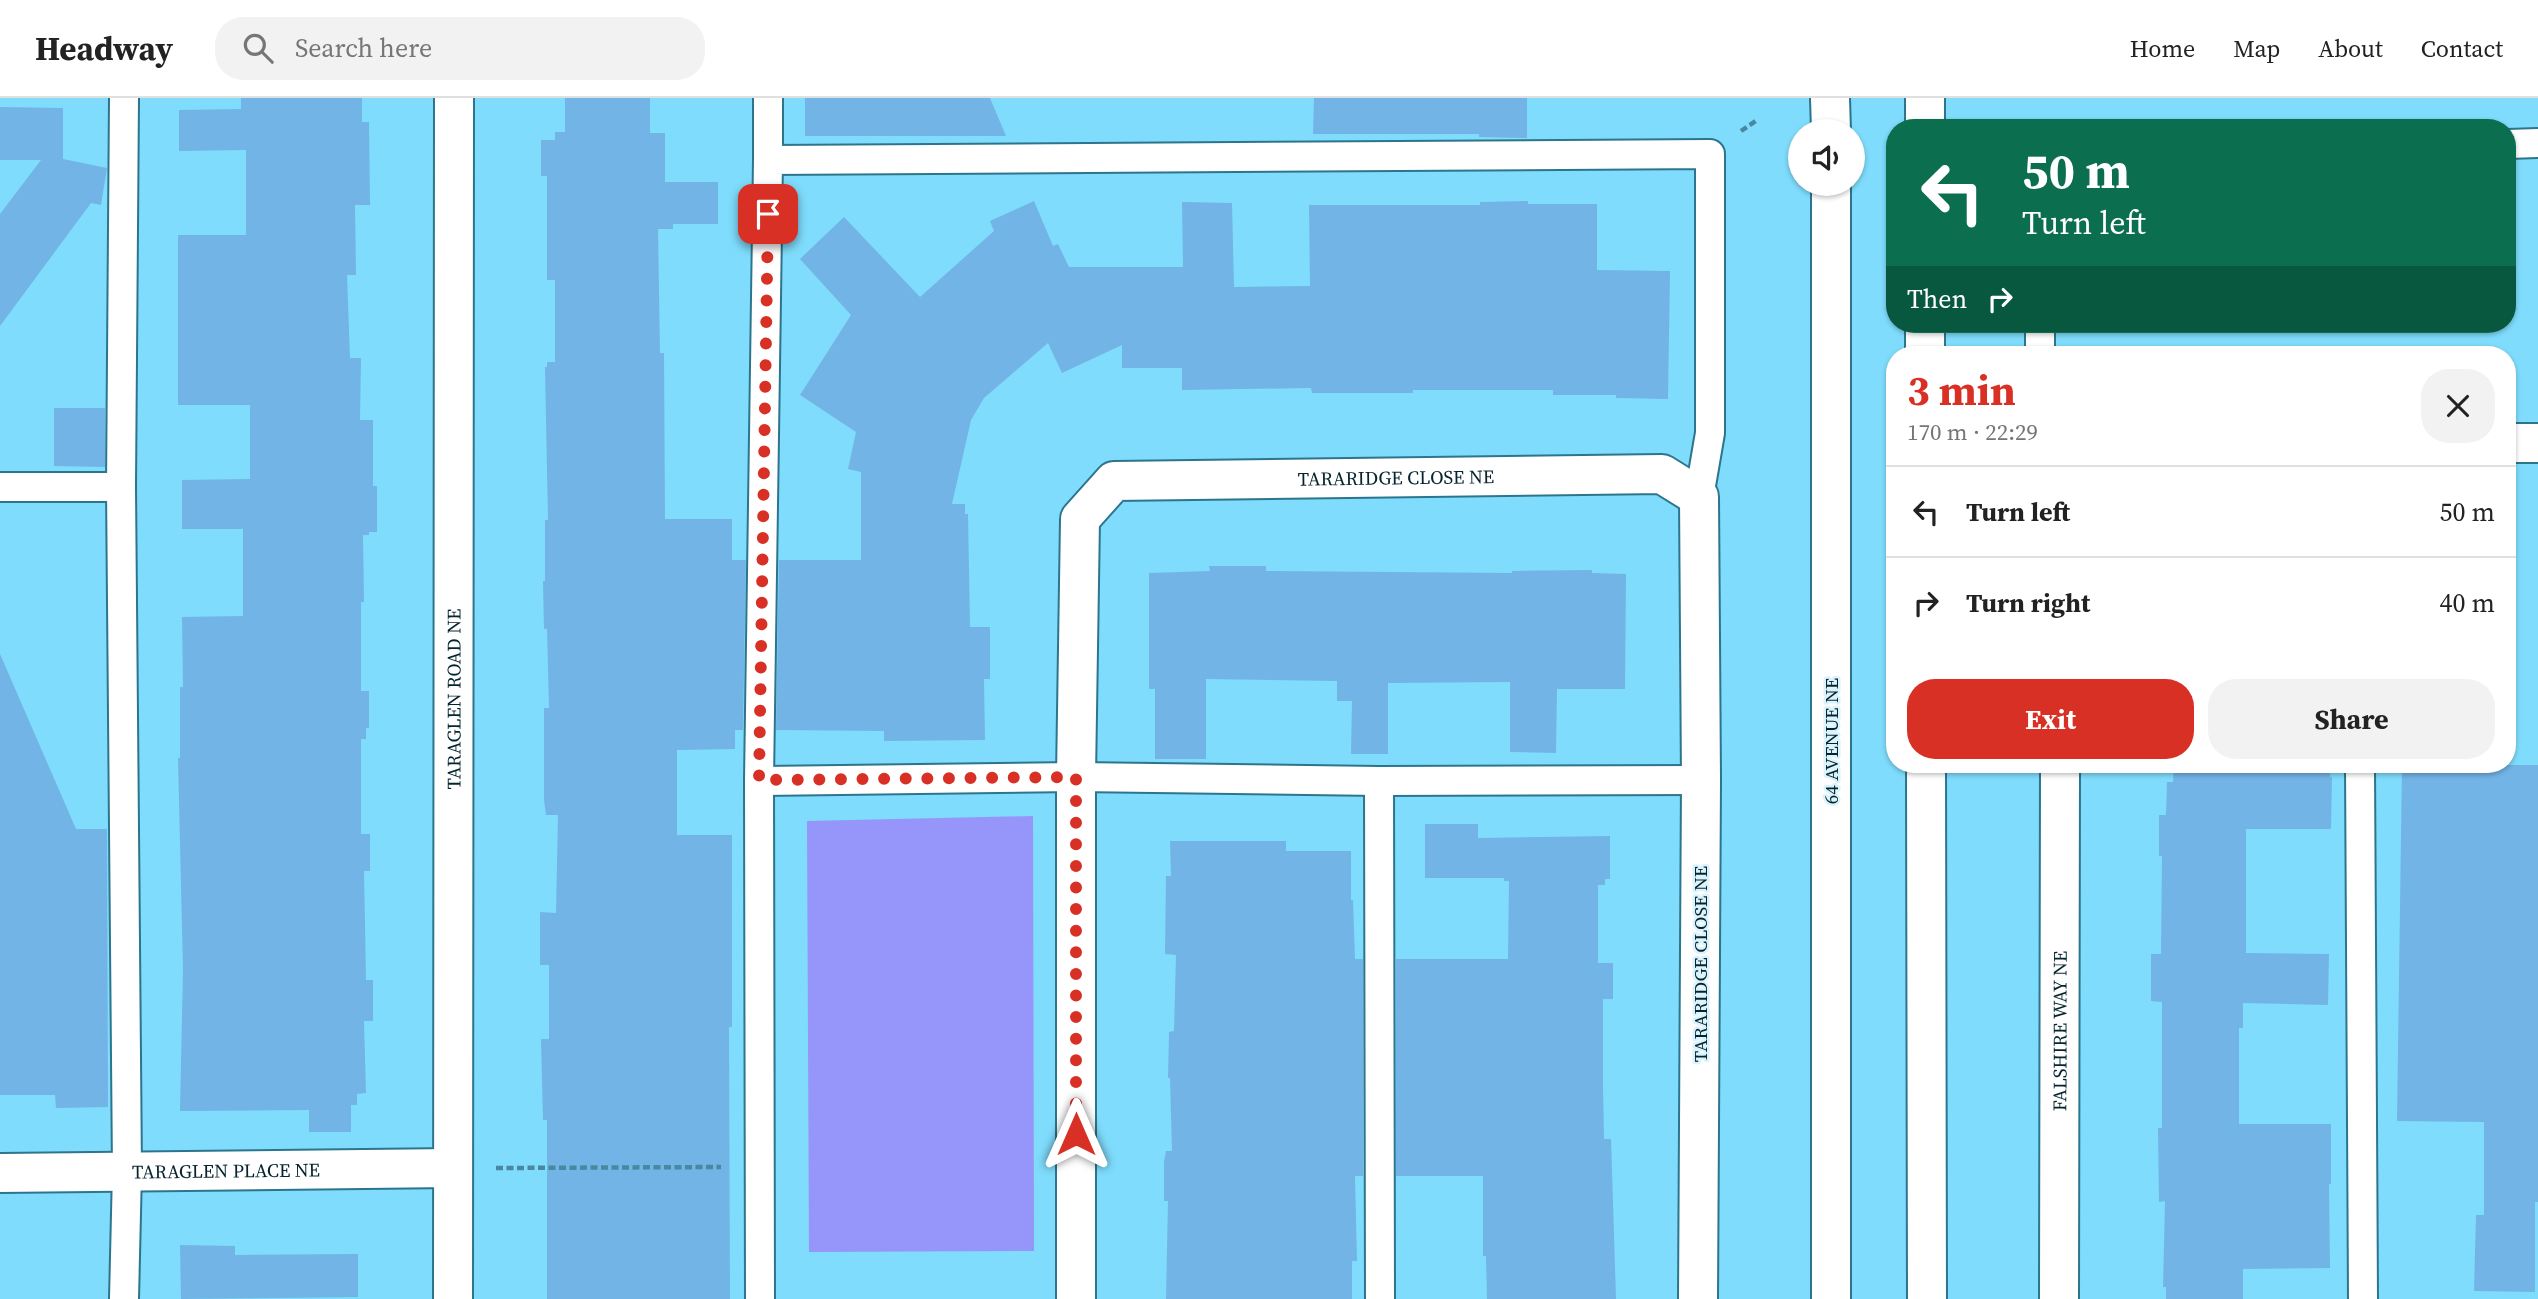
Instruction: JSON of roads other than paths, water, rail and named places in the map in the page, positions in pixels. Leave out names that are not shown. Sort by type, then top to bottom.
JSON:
[{"type":"street","name":"TARAGLEN ROAD NE","points":[[453,1299],[454,98]]},
{"type":"street","points":[[1830,98],[1830,119]]},
{"type":"street","points":[[1925,98],[1925,119]]},
{"type":"street","name":"64 AVENUE NE","points":[[1830,196],[1831,1299]]},
{"type":"street","points":[[2516,443],[2538,443]]},
{"type":"street","name":"TARARIDGE CLOSE NE","points":[[1076,1299],[1076,777],[1080,519],[1115,481],[1662,474],[1699,497],[1699,1299]]},
{"type":"street","points":[[1926,773],[1927,1299]]},
{"type":"street","name":"FALSHIRE WAY NE","points":[[2059,1299],[2060,773]]},
{"type":"street","name":"TARAGLEN PLACE NE","points":[[0,1173],[453,1168]]},
{"type":"lane","points":[[124,98],[121,487],[127,1171],[124,1299]]},
{"type":"lane","points":[[760,1299],[759,780],[768,98]]},
{"type":"lane","points":[[2516,144],[2538,143]]},
{"type":"lane","points":[[768,160],[1710,155],[1710,433],[1699,497]]},
{"type":"lane","points":[[0,487],[121,487]]},
{"type":"lane","points":[[2360,773],[2363,1299]]},
{"type":"lane","points":[[759,780],[1076,777],[1379,781],[1701,779]]},
{"type":"lane","points":[[1379,781],[1380,1299]]}]
